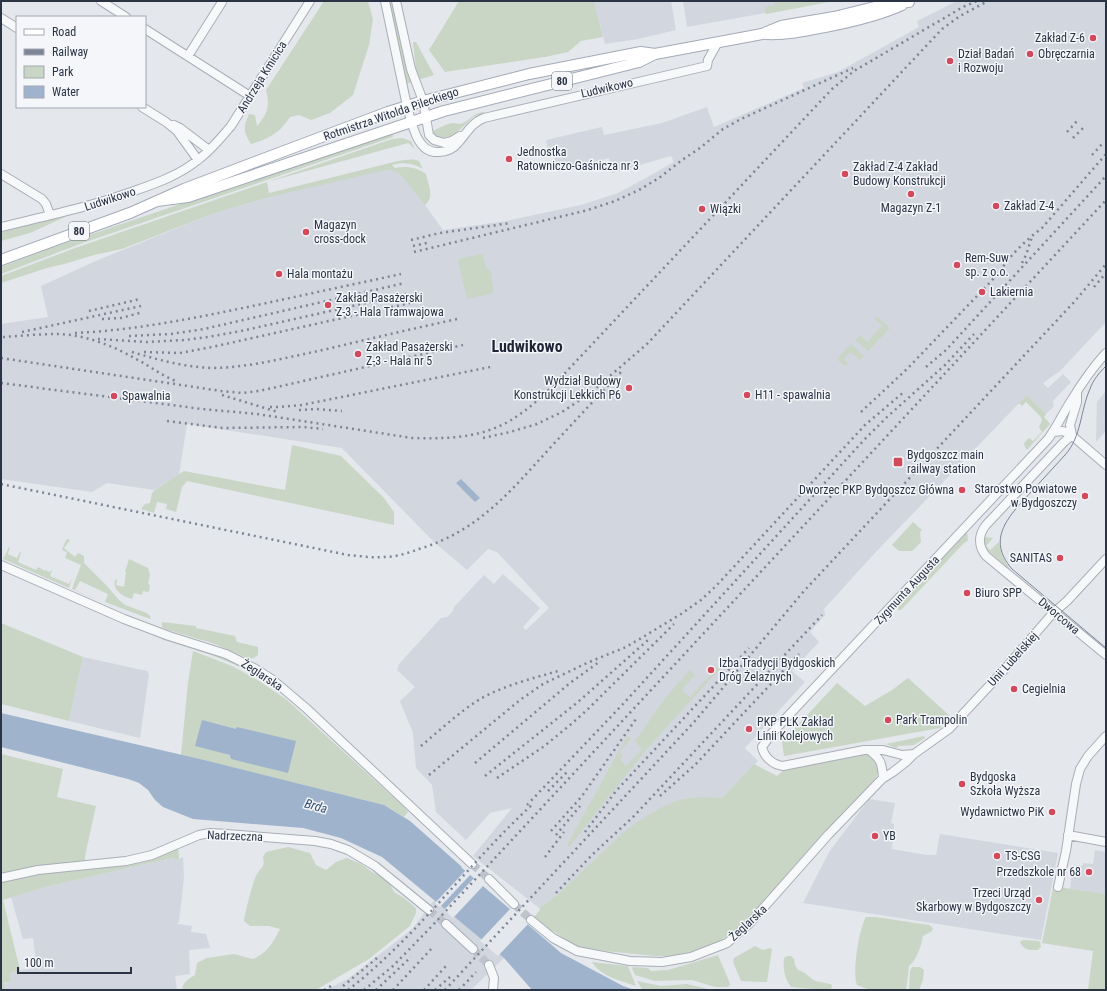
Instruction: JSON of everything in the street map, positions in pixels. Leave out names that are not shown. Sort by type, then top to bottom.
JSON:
[{"type":"main road","name":"Rotmistrza Witolda Pileckiego","points":[[158,201],[188,197],[412,121],[501,95],[639,62],[656,54],[762,34],[783,35],[836,25],[887,12],[911,1]]},
{"type":"main road","name":"Rotmistrza Witolda Pileckiego","points":[[1,260],[158,201],[192,186],[407,106],[529,74],[641,52],[656,54]]},
{"type":"street","points":[[101,1],[124,16]]},
{"type":"street","points":[[385,1],[407,106],[412,121]]},
{"type":"street","points":[[396,1],[411,69],[423,101],[425,117]]},
{"type":"street","points":[[188,56],[222,2]]},
{"type":"street","name":"Andrzeja Kmicica","points":[[209,150],[231,126],[309,2]]},
{"type":"street","points":[[1,18],[16,27]]},
{"type":"street","points":[[146,30],[250,96]]},
{"type":"street","name":"Ludwikowo","points":[[425,117],[429,135],[437,142],[452,142],[475,122],[484,118],[707,66],[708,60],[718,42]]},
{"type":"street","points":[[144,108],[177,131],[198,160]]},
{"type":"street","name":"Ludwikowo","points":[[412,121],[421,145],[429,151],[435,153],[452,148],[458,143],[464,133]]},
{"type":"street","points":[[166,122],[180,128],[209,150]]},
{"type":"street","name":"Ludwikowo","points":[[1,227],[84,208],[154,184],[169,178],[198,160],[209,150]]},
{"type":"street","points":[[1,174],[42,199],[47,206],[50,215]]},
{"type":"street","name":"Zygmunta Augusta","points":[[868,750],[803,761],[783,766],[769,760],[764,754],[762,747],[772,733],[911,586],[1053,432],[1088,373],[1106,353]]},
{"type":"street","name":"Zygmunta Augusta","points":[[1072,435],[1070,425],[1077,402],[1077,392]]},
{"type":"street","points":[[1053,432],[1063,431],[1072,435],[1106,465]]},
{"type":"street","name":"Dworcowa","points":[[1072,435],[986,525],[982,530],[980,538],[981,547],[986,556],[1106,655]]},
{"type":"street","name":"Unii Lubelskiej","points":[[914,754],[949,729],[1054,613],[1106,559]]},
{"type":"street","name":"Żeglarska","points":[[1,565],[124,619],[226,654],[254,668],[273,680],[306,708],[472,864]]},
{"type":"street","points":[[1058,887],[1080,769],[1088,756],[1106,736]]},
{"type":"street","points":[[868,750],[883,750],[902,756],[914,754]]},
{"type":"street","points":[[868,750],[881,761],[883,778]]},
{"type":"street","name":"Żeglarska","points":[[531,920],[553,938],[577,951],[630,961],[662,962],[691,957],[716,948],[727,943],[750,923],[828,835],[883,778],[894,772],[914,754]]},
{"type":"street","name":"Nadrzeczna","points":[[1,878],[38,870],[126,861],[152,855],[189,839],[210,833],[314,841],[331,844],[348,850],[363,858],[429,910]]},
{"type":"street","points":[[1068,835],[1106,842]]},
{"type":"street","points":[[489,879],[514,904]]},
{"type":"street","points":[[446,924],[473,949]]},
{"type":"street","points":[[489,965],[494,978],[493,990]]},
{"type":"shaded area","points":[[594,1],[671,1],[676,30],[638,39],[605,44]]},
{"type":"shaded area","points":[[683,1],[829,1],[766,14],[687,27]]},
{"type":"shaded area","points":[[957,1],[1106,1],[1106,322],[1061,370],[1043,383],[1048,388],[1063,374],[1071,382],[1053,401],[1054,406],[1046,414],[1027,395],[873,555],[824,609],[825,615],[810,632],[819,642],[792,671],[805,682],[745,748],[758,761],[722,798],[689,798],[657,810],[651,814],[625,832],[557,895],[539,908],[473,856],[512,808],[490,813],[466,840],[436,812],[432,785],[416,768],[413,733],[400,701],[415,687],[397,670],[399,664],[441,618],[447,617],[452,612],[454,607],[484,575],[494,584],[503,574],[540,608],[523,627],[526,630],[549,608],[497,552],[488,549],[467,570],[434,542],[342,448],[187,424],[179,475],[154,490],[107,483],[92,492],[1,479],[1,324],[48,317],[41,286],[98,260],[212,214],[390,165],[403,175],[443,230],[506,221],[581,205],[618,193],[653,174],[674,162],[671,156],[612,173],[609,158],[591,163],[591,165],[558,172],[553,154],[549,155],[546,140],[602,127],[604,135],[662,123],[707,107],[714,127],[804,88],[802,83],[838,72],[919,27],[917,21]]},
{"type":"shaded area","points":[[1106,391],[1106,431],[1096,442],[1097,402]]},
{"type":"shaded area","points":[[83,657],[147,671],[149,674],[140,738],[69,721]]},
{"type":"shaded area","points":[[869,799],[895,803],[891,823],[894,824],[892,849],[927,855],[936,855],[940,834],[1058,853],[1041,940],[803,903],[829,852]]},
{"type":"shaded area","name":"Przedszkole nr 68","points":[[1095,850],[1106,852],[1106,894],[1070,889],[1073,865],[1083,866],[1083,863],[1093,864]]},
{"type":"shaded area","points":[[183,857],[184,878],[179,922],[177,924],[192,926],[191,932],[206,934],[210,948],[189,950],[190,974],[175,976],[177,990],[5,990],[4,984],[11,981],[10,973],[31,969],[32,964],[36,961],[33,938],[23,939],[11,897],[45,887],[172,858],[176,860]]},
{"type":"shaded area","points":[[434,900],[504,958],[471,990],[326,990],[349,978],[412,929]]},
{"type":"green space","points":[[324,1],[368,1],[373,19],[369,45],[353,95],[330,113],[311,120],[299,115],[290,117],[274,134],[264,140],[251,144],[245,132],[249,114],[255,115],[257,126],[264,117],[268,105],[266,90]]},
{"type":"green space","points":[[389,1],[391,1],[411,82],[407,84]]},
{"type":"green space","points":[[459,1],[594,1],[603,37],[581,41],[568,52],[545,57],[445,72],[429,50]]},
{"type":"green space","points":[[774,1],[829,2],[766,14],[765,7],[775,5]]},
{"type":"green space","points":[[413,42],[416,42],[434,75],[418,80]]},
{"type":"green space","points":[[483,112],[486,113],[473,117],[452,137],[445,140],[437,137],[432,131],[448,124],[462,124],[476,114]]},
{"type":"green space","points":[[387,117],[388,120],[292,153]]},
{"type":"green space","points":[[392,132],[393,137],[80,244],[1,274],[1,267],[48,249]]},
{"type":"green space","points":[[402,138],[411,141],[415,149],[408,143],[267,182],[269,193],[398,161],[414,160],[419,161],[423,169],[415,165],[408,164],[392,165],[395,168],[415,168],[426,174],[430,198],[425,205],[401,175],[390,169],[270,197],[212,214],[122,249],[47,268],[1,283],[1,276],[78,247],[392,139]]},
{"type":"green space","points":[[292,153],[239,175],[206,187],[205,186]]},
{"type":"green space","points":[[67,216],[30,233],[1,241],[1,231]]},
{"type":"green space","points":[[481,254],[483,255],[486,269],[490,269],[494,293],[467,299],[458,261],[459,259]]},
{"type":"green space","points":[[877,317],[890,328],[868,351],[855,340],[860,335],[867,342],[882,326],[875,319]]},
{"type":"green space","points":[[851,344],[864,356],[860,360],[850,352],[844,359],[848,363],[845,366],[837,359]]},
{"type":"green space","points":[[1027,395],[1046,414],[1044,417],[1050,424],[1027,450],[1024,443],[1029,438],[1033,441],[1042,432],[1039,427],[1042,420],[1026,402],[1022,406],[1019,403]]},
{"type":"green space","points":[[292,445],[341,456],[384,498],[394,512],[394,525],[187,481],[182,487],[176,512],[166,509],[167,504],[157,502],[154,513],[141,509],[145,504],[150,503],[152,493],[155,490],[184,471],[285,490]]},
{"type":"green space","points":[[913,522],[922,530],[920,532],[921,542],[912,551],[899,551],[892,545]]},
{"type":"green space","points":[[967,532],[968,541],[964,543],[901,610],[898,610],[898,606]]},
{"type":"green space","points":[[984,537],[993,538],[986,546],[990,550],[999,542],[1002,556],[1011,571],[986,549]]},
{"type":"green space","points":[[66,540],[70,540],[64,548],[75,557],[78,553],[84,556],[84,563],[119,600],[125,605],[147,613],[151,617],[150,619],[105,602],[108,594],[80,581],[75,590],[101,602],[72,589],[81,565],[65,558],[67,552],[62,550]]},
{"type":"green space","points":[[9,547],[8,554],[17,558],[20,552],[21,553],[18,562],[36,570],[38,567],[45,571],[46,569],[50,572],[51,570],[50,576],[69,584],[72,578],[69,588],[3,559]]},
{"type":"green space","points":[[129,559],[148,568],[150,575],[148,584],[150,585],[149,592],[143,591],[142,595],[134,593],[132,599],[125,597],[119,592],[114,584],[115,580],[117,579],[116,585],[124,587],[125,572]]},
{"type":"green space","points":[[162,622],[196,626],[196,628],[235,636],[237,642],[258,647],[258,655],[249,659],[215,644],[165,629],[162,627]]},
{"type":"green space","points":[[1,623],[83,657],[69,721],[1,704]]},
{"type":"green space","points":[[161,637],[210,653],[241,666],[270,683],[283,694],[236,665],[211,655],[161,639]]},
{"type":"green space","points":[[193,651],[232,666],[259,681],[287,700],[408,812],[404,817],[384,805],[181,755],[188,682]]},
{"type":"green space","points":[[724,660],[726,662],[645,751],[569,847],[567,845],[627,736],[631,739],[619,752],[623,756],[620,760],[626,766],[642,749],[635,741],[666,697],[690,670],[695,675],[682,690],[690,697]]},
{"type":"green space","points":[[908,678],[950,716],[940,728],[784,756],[782,742],[837,683],[865,706],[892,690]]},
{"type":"green space","points":[[924,736],[925,738],[914,745],[899,746],[896,748],[886,744]]},
{"type":"green space","points":[[1,754],[63,769],[57,797],[96,806],[85,856],[85,865],[126,861],[178,843],[179,859],[176,860],[172,858],[45,887],[3,900],[20,970],[10,973],[11,981],[4,983],[5,990],[1,990]]},
{"type":"green space","points":[[865,754],[872,758],[877,764],[878,771],[875,779],[748,920],[734,932],[719,941],[703,948],[671,956],[654,956],[605,951],[583,948],[571,943],[555,932],[544,927],[534,917],[540,910],[539,908],[557,895],[624,832],[658,809],[687,798],[722,798],[754,764],[777,776],[786,768]]},
{"type":"green space","points":[[288,847],[310,853],[316,865],[326,870],[336,862],[347,858],[361,864],[372,872],[388,880],[394,892],[416,908],[416,913],[410,926],[369,959],[316,990],[182,990],[186,981],[195,975],[197,963],[207,958],[234,954],[253,959],[266,951],[272,943],[280,929],[269,926],[250,926],[244,921],[253,883],[257,874],[263,867],[263,857],[266,852]]},
{"type":"green space","points":[[1058,887],[1106,894],[1106,990],[1088,990],[1093,951],[1042,943],[1053,888]]},
{"type":"green space","points":[[866,917],[876,917],[929,925],[933,928],[932,931],[923,936],[918,952],[909,966],[906,990],[870,990],[857,985],[855,971],[857,951],[863,923]]},
{"type":"green space","points":[[1023,940],[1038,941],[1040,942],[1041,947],[1038,950],[1028,949],[1023,947],[1020,942]]},
{"type":"green space","points":[[755,946],[763,950],[770,948],[772,949],[767,982],[741,981],[733,962],[734,958]]},
{"type":"green space","points":[[718,955],[729,981],[730,985],[728,987],[715,987],[692,980],[655,981],[635,975],[632,968],[648,968],[651,971],[668,970]]},
{"type":"green space","points":[[791,956],[794,959],[798,970],[816,981],[832,985],[831,989],[824,990],[791,987],[785,977],[784,958]]},
{"type":"green space","points":[[592,962],[628,966],[636,986],[605,974]]},
{"type":"green space","points":[[912,967],[920,967],[924,970],[923,980],[919,990],[909,990],[910,971]]},
{"type":"green space","points":[[637,981],[661,986],[687,984],[712,990],[647,990],[642,989]]},
{"type":"water","points":[[461,479],[480,498],[475,502],[456,483]]},
{"type":"water","name":"Brda","points":[[1,713],[204,760],[384,805],[410,821],[561,953],[623,986],[635,990],[532,990],[504,958],[382,857],[341,838],[303,828],[193,819],[163,807],[155,800],[148,790],[139,783],[1,747]]},
{"type":"water","points":[[202,720],[236,729],[237,727],[296,741],[288,773],[231,759],[230,755],[195,746]]},
{"type":"pier","points":[[466,870],[471,874],[440,907],[435,903]]},
{"type":"pier","points":[[475,877],[484,885],[453,918],[444,910]]},
{"type":"pier","points":[[511,908],[529,923],[498,956],[480,941]]},
{"type":"tunnel","points":[[472,864],[489,879]]},
{"type":"tunnel","points":[[514,904],[531,920]]},
{"type":"tunnel","points":[[429,910],[446,924]]},
{"type":"tunnel","points":[[473,949],[489,965]]},
{"type":"tram line","points":[[1106,366],[1096,377],[1091,386],[1078,432],[1071,448],[1016,509],[1004,527],[1001,537],[1001,547],[1004,558],[1012,569],[1106,648]]},
{"type":"railway","points":[[1,383],[202,409],[257,414],[412,438],[456,437],[484,432],[497,427],[510,421],[523,412],[551,388],[832,89],[854,71],[963,7],[977,1]]},
{"type":"railway","points":[[483,438],[537,424],[562,412],[589,394],[647,344],[942,29],[960,16],[988,1]]},
{"type":"railway","points":[[414,252],[588,210],[615,201],[639,190],[659,178],[723,129],[741,119],[853,68]]},
{"type":"railway","points":[[1067,132],[1078,120]]},
{"type":"railway","points":[[1073,138],[1085,126]]},
{"type":"railway","points":[[1092,155],[1103,143]]},
{"type":"railway","points":[[861,412],[908,368],[999,273],[1018,249],[1042,228],[1106,154]]},
{"type":"railway","points":[[926,367],[946,350],[1106,176]]},
{"type":"railway","points":[[364,990],[393,966],[431,927],[1106,200]]},
{"type":"railway","points":[[411,240],[440,233],[511,223]]},
{"type":"railway","points":[[1022,263],[1032,237]]},
{"type":"railway","points":[[413,246],[427,243]]},
{"type":"railway","points":[[445,990],[695,721],[804,591],[1075,301],[1106,264]]},
{"type":"railway","points":[[1094,287],[1106,273]]},
{"type":"railway","points":[[75,333],[146,326],[192,318],[401,274]]},
{"type":"railway","points":[[129,336],[171,334],[204,329],[405,283]]},
{"type":"railway","points":[[98,339],[146,342],[208,337],[406,294]]},
{"type":"railway","points":[[89,311],[140,299]]},
{"type":"railway","points":[[144,352],[180,353],[410,303]]},
{"type":"railway","points":[[22,332],[141,306]]},
{"type":"railway","points":[[102,319],[121,318],[143,312]]},
{"type":"railway","points":[[132,352],[163,361],[184,365],[205,368],[229,367],[283,359],[457,319]]},
{"type":"railway","points":[[3,337],[66,334],[87,338],[117,349],[176,381]]},
{"type":"railway","points":[[527,805],[623,704],[864,440],[945,365],[974,334]]},
{"type":"railway","points":[[1,358],[242,393],[259,391],[463,345]]},
{"type":"railway","points":[[270,407],[302,405],[490,367]]},
{"type":"railway","points":[[1,484],[348,555],[375,557],[397,556],[440,541],[459,532],[491,509],[520,481],[621,372]]},
{"type":"railway","points":[[429,775],[520,700],[543,684],[587,663],[626,647],[681,614],[701,600],[716,586],[865,425],[905,391]]},
{"type":"railway","points":[[222,395],[278,412]]},
{"type":"railway","points":[[299,410],[316,409],[342,411]]},
{"type":"railway","points":[[167,421],[222,428],[304,427],[323,429]]},
{"type":"railway","points":[[556,893],[592,855],[634,816],[822,615]]},
{"type":"railway","points":[[497,778],[543,747],[569,726],[674,624]]},
{"type":"railway","points":[[485,776],[578,702],[648,640]]},
{"type":"railway","points":[[585,832],[616,791],[749,648]]},
{"type":"railway","points":[[660,796],[695,765],[799,654]]},
{"type":"railway","points":[[475,763],[570,683],[599,662]]},
{"type":"railway","points":[[421,746],[462,711],[486,696],[516,683],[558,671]]},
{"type":"railway","points":[[551,831],[582,796],[636,719]]},
{"type":"railway","points":[[548,791],[568,771]]},
{"type":"railway","points":[[348,990],[373,969],[420,923],[487,850],[534,803]]},
{"type":"railway","points":[[556,835],[580,806]]},
{"type":"railway","points":[[545,857],[564,832]]},
{"type":"railway","points":[[393,990],[433,947]]},
{"type":"railway","points":[[376,990],[411,957]]},
{"type":"railway","points":[[343,986],[377,958]]},
{"type":"railway","points":[[424,990],[446,966]]},
{"type":"railway","points":[[459,990],[476,972]]},
{"type":"railway","points":[[435,990],[450,977]]},
{"type":"railway","points":[[324,990],[333,985]]},
{"type":"place","name":"Zakład Z-6","points":[[1093,38]]},
{"type":"place","name":"Obręczarnia","points":[[1030,54]]},
{"type":"place","name":"Dział Badań i Rozwoju","points":[[950,61]]},
{"type":"place","name":"Jednostka Ratowniczo-Gaśnicza nr 3","points":[[509,159]]},
{"type":"place","name":"Zakład Z-4 Zakład Budowy Konstrukcji","points":[[845,174]]},
{"type":"place","name":"Magazyn Z-1","points":[[911,194]]},
{"type":"place","name":"Zakład Z-4","points":[[996,206]]},
{"type":"place","name":"Wiązki","points":[[702,209]]},
{"type":"place","name":"Magazyn cross-dock","points":[[306,232]]},
{"type":"place","name":"Rem-Suw sp. z o.o.","points":[[957,265]]},
{"type":"place","name":"Hala montażu","points":[[279,274]]},
{"type":"place","name":"Lakiernia","points":[[982,292]]},
{"type":"place","name":"Zakład Pasażerski Z-3 - Hala Tramwajowa","points":[[328,305]]},
{"type":"place","name":"Zakład Pasażerski Z-3 - Hala nr 5","points":[[358,354]]},
{"type":"place","name":"Wydział Budowy Konstrukcji Lekkich P6","points":[[629,388]]},
{"type":"place","name":"H11 - spawalnia","points":[[747,395]]},
{"type":"place","name":"Spawalnia","points":[[114,396]]},
{"type":"place","name":"Bydgoszcz main railway station","points":[[898,462]]},
{"type":"place","name":"Dworzec PKP Bydgoszcz Główna","points":[[962,490]]},
{"type":"place","name":"Starostwo Powiatowe w Bydgoszczy","points":[[1085,496]]},
{"type":"place","name":"SANITAS","points":[[1060,558]]},
{"type":"place","name":"Biuro SPP","points":[[967,593]]},
{"type":"place","name":"Izba Tradycji Bydgoskich Dróg Żelaznych","points":[[711,670]]},
{"type":"place","name":"Cegielnia","points":[[1014,689]]},
{"type":"place","name":"Park Trampolin","points":[[888,720]]},
{"type":"place","name":"PKP PLK Zakład Linii Kolejowych","points":[[749,729]]},
{"type":"place","name":"Bydgoska Szkoła Wyższa","points":[[962,784]]},
{"type":"place","name":"Wydawnictwo PiK","points":[[1052,812]]},
{"type":"place","name":"YB","points":[[875,836]]},
{"type":"place","name":"TS-CSG","points":[[997,856]]},
{"type":"place","name":"Przedszkole nr 68","points":[[1089,872]]},
{"type":"place","name":"Trzeci Urząd Skarbowy w Bydgoszczy","points":[[1039,900]]},
{"type":"district","name":"Ludwikowo","points":[[527,346]]}]
